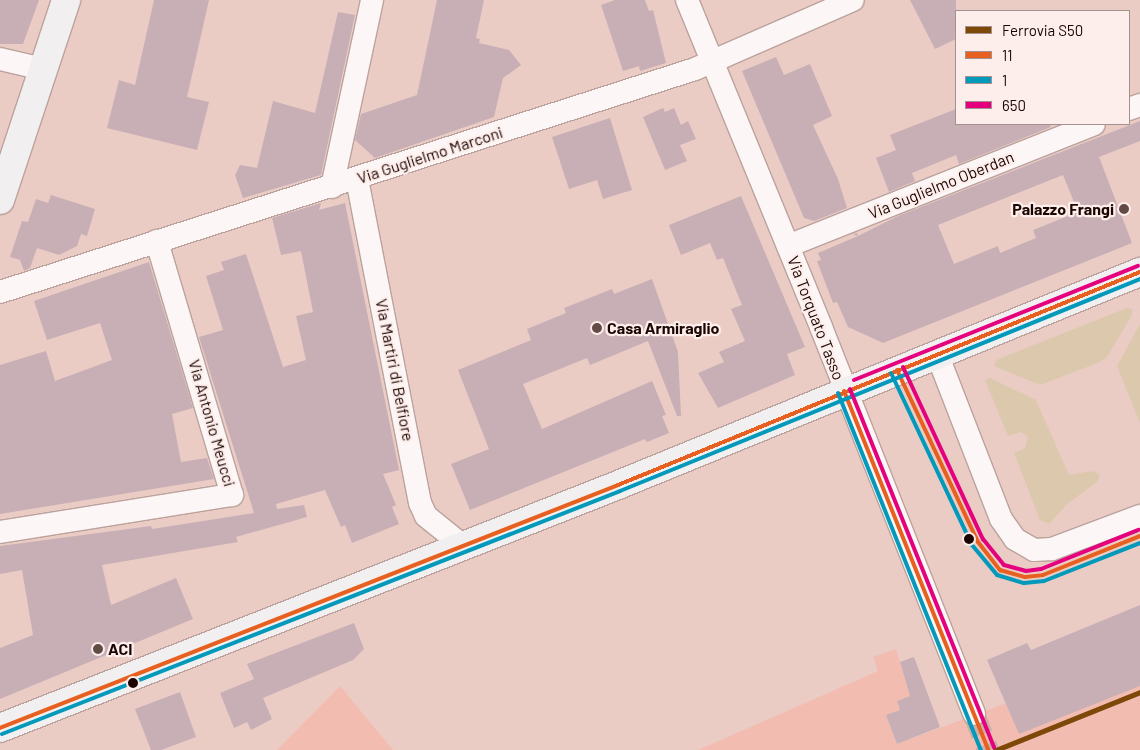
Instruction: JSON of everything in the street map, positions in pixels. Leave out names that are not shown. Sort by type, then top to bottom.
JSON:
[{"type":"street","points":[[0,200],[66,0]]},
{"type":"street","points":[[332,187],[372,0]]},
{"type":"street","name":"Via Torquato Tasso","points":[[687,0],[788,246],[844,391],[974,714]]},
{"type":"street","points":[[823,14],[840,0]]},
{"type":"street","name":"Via Guglielmo Marconi","points":[[0,292],[357,179],[712,62],[853,0]]},
{"type":"street","points":[[0,59],[43,69]]},
{"type":"street","name":"Via Guglielmo Oberdan","points":[[788,246],[1091,125]]},
{"type":"street","name":"Via Martiri di Belfiore","points":[[357,179],[420,503],[426,516],[462,545]]},
{"type":"street","name":"Via Antonio Meucci","points":[[0,532],[228,496],[232,493],[157,241]]},
{"type":"street","points":[[0,728],[462,545],[1140,272]]},
{"type":"street","points":[[937,354],[1001,519],[1015,539],[1034,550],[1052,549],[1140,516]]},
{"type":"shaded area","points":[[1127,308],[1132,309],[1132,315],[1107,357],[1100,362],[1040,385],[994,366],[996,360]]},
{"type":"shaded area","points":[[1140,324],[1140,423],[1117,366]]},
{"type":"shaded area","points":[[990,378],[1036,400],[1069,475],[1092,471],[1100,475],[1097,482],[1067,504],[1049,524],[1040,520],[1014,453],[1025,448],[1028,437],[1021,432],[1008,436],[985,380]]},
{"type":"shaded area","points":[[896,649],[910,696],[897,701],[900,710],[886,715],[897,744],[1140,653],[1140,750],[698,750],[878,671],[873,657]]},
{"type":"shaded area","points":[[340,686],[393,750],[277,750]]},
{"type":"building","points":[[0,0],[39,0],[23,44],[0,44]]},
{"type":"building","points":[[154,0],[209,0],[187,97],[209,102],[197,150],[107,128],[119,80],[135,85]]},
{"type":"building","points":[[437,0],[484,0],[476,38],[480,39],[479,43],[509,50],[521,65],[503,78],[494,117],[375,158],[355,140],[361,114],[417,95]]},
{"type":"building","points":[[615,0],[645,0],[649,11],[653,10],[666,63],[640,71],[639,66],[623,71],[601,5]]},
{"type":"building","points":[[910,0],[956,0],[955,39],[935,49]]},
{"type":"building","points":[[338,12],[355,15],[321,175],[243,198],[235,175],[240,165],[257,168],[273,101],[315,113]]},
{"type":"building","points":[[776,57],[784,75],[810,64],[832,116],[813,125],[838,179],[847,208],[814,221],[804,218],[742,71]]},
{"type":"building","points":[[663,108],[665,112],[674,108],[681,125],[688,121],[696,139],[680,145],[687,161],[665,170],[643,117]]},
{"type":"building","points":[[955,109],[955,125],[1050,125],[1051,127],[959,164],[956,155],[912,173],[915,181],[889,192],[876,158],[896,150],[890,135]]},
{"type":"building","points":[[610,118],[632,190],[603,199],[597,180],[569,189],[552,137]]},
{"type":"building","points":[[1140,121],[1140,141],[1099,157],[1132,243],[883,343],[848,327],[837,302],[833,303],[817,261],[821,260],[818,253],[898,216]],"holes":[[[1063,175],[1078,212],[1033,230],[1036,238],[1000,253],[998,246],[954,264],[938,225]]]},
{"type":"building","points":[[51,195],[95,209],[87,236],[81,234],[77,246],[59,255],[37,248],[30,268],[24,271],[20,260],[10,257],[22,221],[28,222],[36,199],[48,203]]},
{"type":"building","points":[[741,196],[805,347],[787,354],[795,375],[718,408],[698,373],[724,362],[719,352],[745,341],[731,309],[742,305],[723,258],[717,260],[710,243],[681,255],[669,225]]},
{"type":"building","points":[[321,203],[319,210],[345,203],[399,470],[383,474],[396,505],[392,507],[399,524],[352,543],[345,525],[341,527],[325,490],[276,504],[277,509],[304,505],[307,517],[236,537],[238,542],[102,565],[111,605],[176,578],[193,619],[0,699],[0,648],[33,635],[22,570],[0,574],[0,546],[151,526],[152,529],[254,513],[199,337],[223,330],[206,276],[224,270],[221,262],[246,254],[283,367],[306,360],[296,316],[313,312],[301,251],[281,255],[272,218]]},
{"type":"building","points":[[149,262],[193,408],[172,414],[181,462],[207,458],[214,479],[0,514],[0,365],[46,351],[55,381],[112,360],[100,323],[47,340],[34,301]]},
{"type":"building","points":[[652,279],[678,352],[681,416],[677,416],[648,341],[590,365],[587,358],[523,384],[542,429],[652,381],[666,415],[662,416],[669,433],[647,442],[645,439],[470,510],[451,464],[489,449],[458,370],[531,340],[527,329],[566,313],[564,308],[612,289],[614,294]]},
{"type":"building","points":[[1140,605],[1140,686],[1019,734],[987,660],[1027,643],[1031,650]]},
{"type":"building","points":[[354,623],[364,649],[353,660],[263,698],[272,719],[251,730],[247,722],[234,728],[220,693],[254,679],[247,664]]},
{"type":"building","points":[[914,657],[940,727],[897,744],[886,715],[900,710],[897,701],[910,696],[900,662]]},
{"type":"building","points":[[180,692],[196,737],[161,750],[151,750],[135,709]]},
{"type":"tunnel","points":[[974,714],[988,750]]},
{"type":"rail line","name":"S50","points":[[996,750],[1140,692]]},
{"type":"transit line","name":"650","points":[[854,380],[1138,266]]},
{"type":"transit line","name":"11","points":[[0,728],[618,485],[1140,272]]},
{"type":"transit line","name":"1","points":[[2,734],[620,491],[1140,279]]},
{"type":"transit line","name":"650","points":[[903,367],[983,539],[1004,565],[1026,571],[1041,569],[1138,530]]},
{"type":"transit line","name":"11","points":[[897,370],[978,542],[1000,570],[1025,577],[1043,575],[1140,536]]},
{"type":"transit line","name":"1","points":[[891,373],[972,545],[997,575],[1024,583],[1044,581],[1140,543]]},
{"type":"transit line","name":"650","points":[[850,389],[994,748]]},
{"type":"transit line","name":"11","points":[[844,391],[988,750]]},
{"type":"transit line","name":"1","points":[[838,393],[981,750]]},
{"type":"place","name":"Palazzo Frangi","points":[[1124,209]]},
{"type":"place","name":"Casa Armiraglio","points":[[597,328]]},
{"type":"place","name":"ACI","points":[[98,649]]}]
